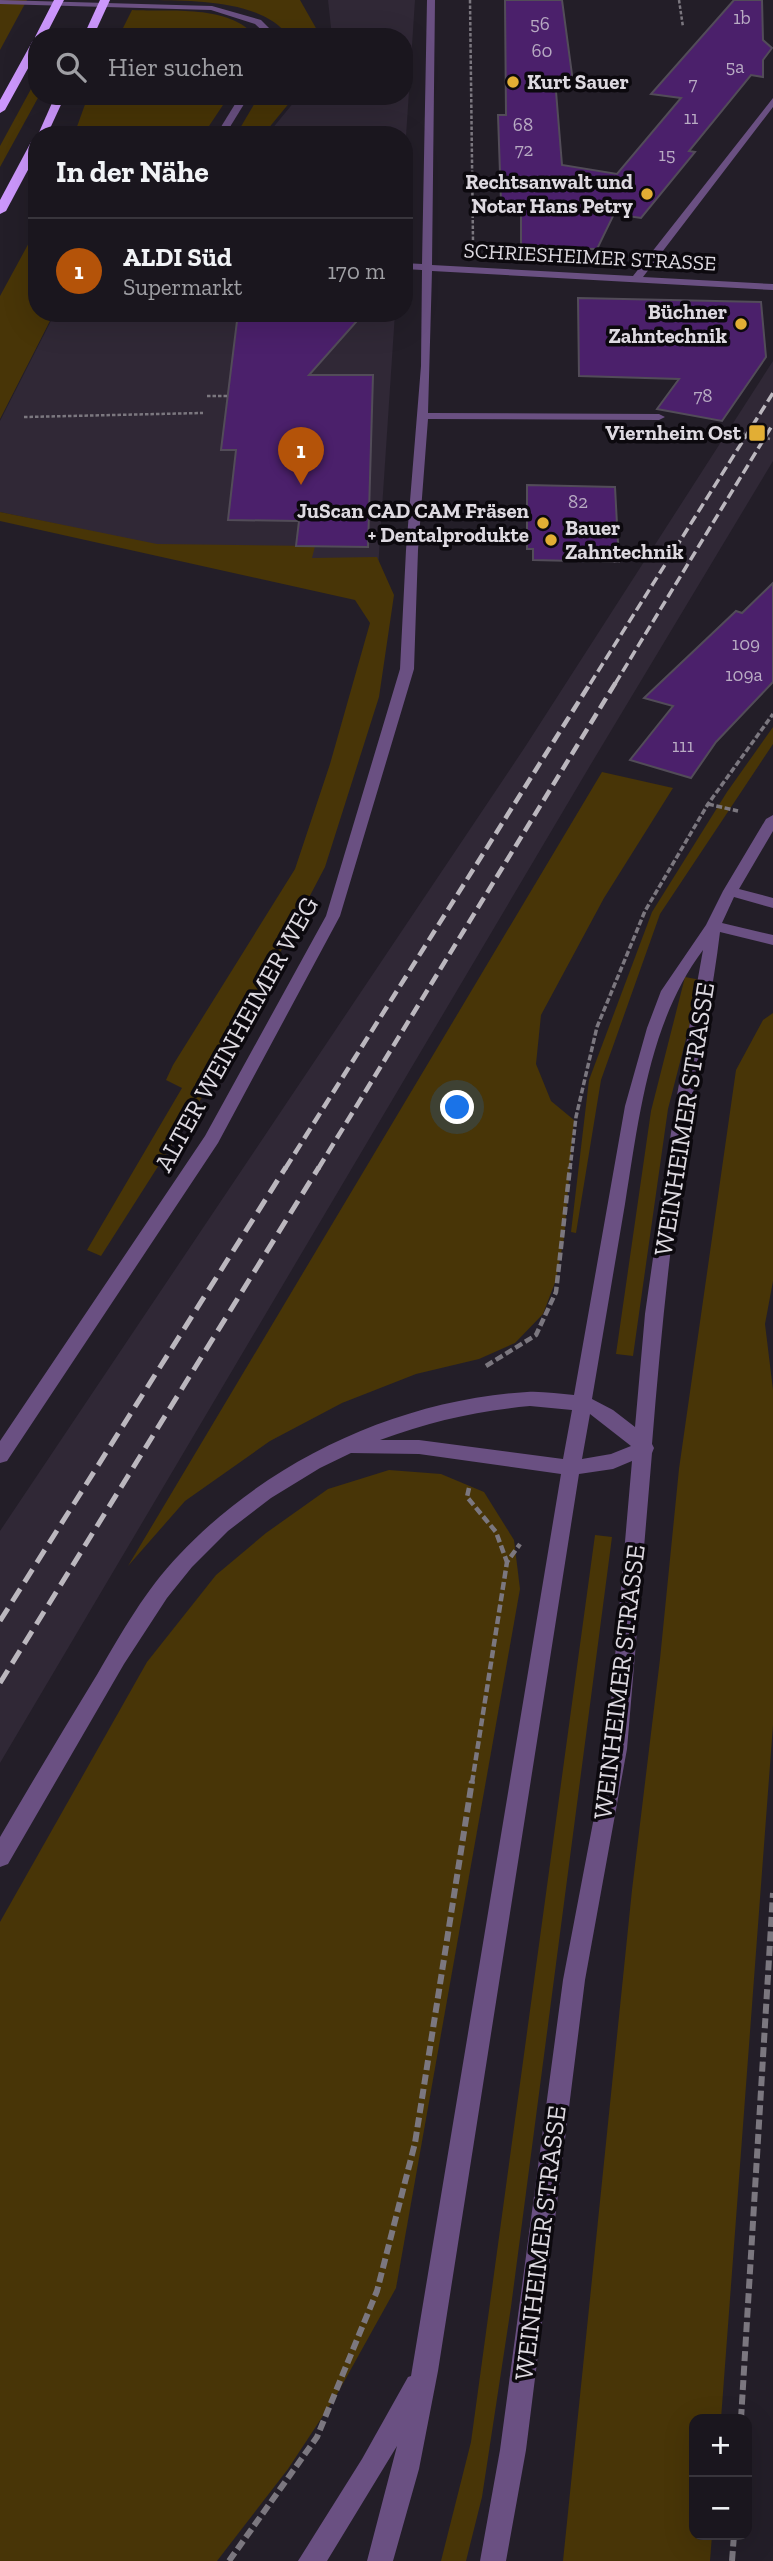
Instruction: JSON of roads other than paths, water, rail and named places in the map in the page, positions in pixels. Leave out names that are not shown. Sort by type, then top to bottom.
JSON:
[{"type":"highway","points":[[45,28],[59,0]]},
{"type":"highway","points":[[92,28],[106,0]]},
{"type":"highway","points":[[0,110],[28,59]]},
{"type":"highway","points":[[45,126],[56,105]]},
{"type":"highway","points":[[0,211],[28,159]]},
{"type":"street","name":"ALTER WEINHEIMER WEG","points":[[0,1456],[212,1139],[333,916],[407,669],[429,267],[431,0]]},
{"type":"street","points":[[0,2],[212,8],[238,14],[258,22],[264,28]]},
{"type":"street","points":[[635,280],[773,101]]},
{"type":"street","points":[[226,126],[239,105]]},
{"type":"street","name":"SCHRIESHEIMER STRASSE","points":[[413,266],[773,287]]},
{"type":"street","points":[[422,416],[659,417]]},
{"type":"street","name":"WEINHEIMER STRASSE","points":[[380,2561],[406,2469],[425,2371],[571,1468],[633,1106],[655,1028],[669,991],[713,926],[730,891],[773,819]]},
{"type":"street","points":[[730,891],[773,903]]},
{"type":"street","points":[[713,926],[773,940]]},
{"type":"street","name":"WEINHEIMER STRASSE","points":[[493,2561],[513,2450],[574,1980],[617,1749],[645,1448],[654,1314],[682,1112],[705,991],[713,926]]},
{"type":"street","points":[[0,1857],[148,1607],[186,1559],[220,1526],[261,1494],[301,1469],[346,1447],[416,1419],[483,1402],[519,1399],[582,1403],[611,1418],[645,1448],[613,1461],[571,1468],[419,1447],[346,1447]]},
{"type":"street","name":"WEINHEIMER STRASSE","points":[[311,2561],[371,2468],[425,2371]]},
{"type":"railway","points":[[590,684],[773,393]]},
{"type":"railway","points":[[615,684],[773,424]]},
{"type":"railway","points":[[285,1169],[591,682]]},
{"type":"railway","points":[[318,1169],[616,682]]},
{"type":"railway","points":[[0,1621],[286,1167]]},
{"type":"railway","points":[[0,1683],[319,1167]]},
{"type":"place","name":"Kurt Sauer","points":[[513,82]]},
{"type":"place","name":"Rechtsanwalt und Notar Hans Petry","points":[[647,194]]},
{"type":"place","name":"Büchner Zahntechnik","points":[[741,324]]},
{"type":"place","name":"Viernheim Ost","points":[[757,433]]},
{"type":"place","name":"ALDI Süd","points":[[301,485]]},
{"type":"place","name":"JuScan CAD CAM Fräsen + Dentalprodukte","points":[[543,523]]},
{"type":"place","name":"Bauer Zahntechnik","points":[[551,540]]}]
